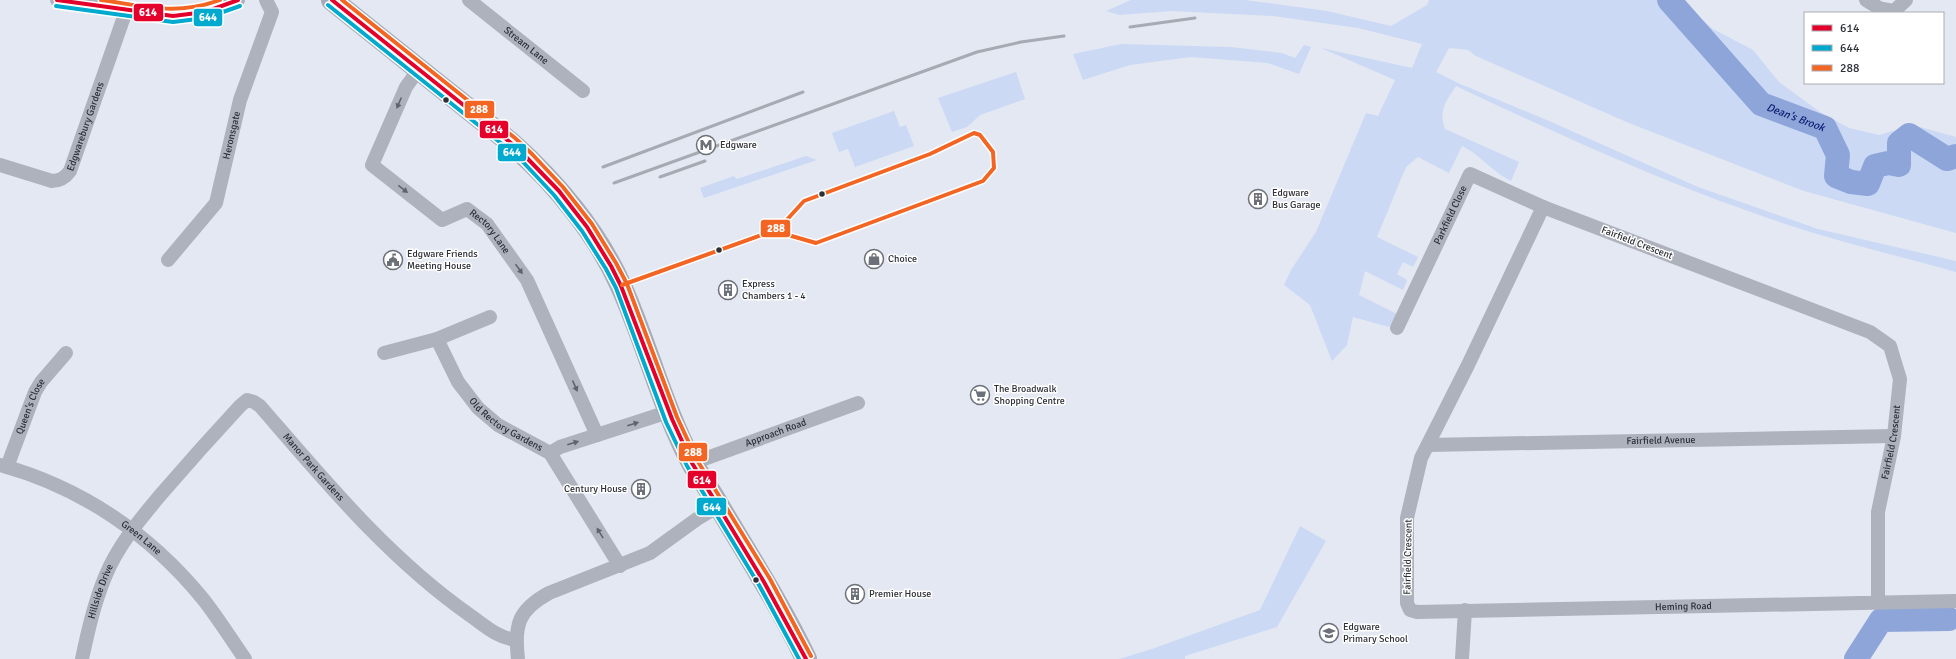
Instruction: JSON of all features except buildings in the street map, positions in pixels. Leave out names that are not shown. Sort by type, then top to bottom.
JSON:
[{"type":"main road","points":[[332,0],[534,164],[574,211],[608,258],[620,284],[668,412],[693,463],[806,659]]},
{"type":"street","points":[[57,0],[126,11],[172,16],[205,12],[238,0]]},
{"type":"street","name":"Heronsgate","points":[[168,260],[216,202],[240,100],[272,12],[266,0]]},
{"type":"street","name":"Stream Lane","points":[[469,0],[583,91]]},
{"type":"street","points":[[1866,0],[1879,8],[1894,12],[1906,0]]},
{"type":"street","name":"Edgwarebury Gardens","points":[[0,165],[52,181],[59,181],[66,177],[70,171],[126,11]]},
{"type":"street","name":"Rectory Lane","points":[[419,70],[406,87],[372,165],[442,220],[467,209],[487,224],[527,280],[597,435]]},
{"type":"street","name":"Parkfield Close","points":[[1397,328],[1470,174],[1543,207]]},
{"type":"street","name":"Fairfield Crescent","points":[[1410,610],[1407,603],[1407,518],[1421,458],[1468,365],[1543,207],[1870,332],[1890,346],[1900,379],[1894,436],[1878,512],[1878,602]]},
{"type":"street","points":[[384,353],[437,339],[490,317]]},
{"type":"street","name":"Old Rectory Gardens","points":[[437,339],[458,382],[478,408],[498,425],[550,453],[620,566]]},
{"type":"street","name":"Queen's Close","points":[[4,466],[35,392],[41,382],[66,353]]},
{"type":"street","name":"Manor Park Gardens","points":[[133,529],[188,462],[240,406],[247,400],[254,402],[336,493],[417,574],[452,603],[492,632],[506,639],[516,640]]},
{"type":"street","name":"Approach Road","points":[[693,463],[858,403]]},
{"type":"street","points":[[550,453],[560,447],[668,412]]},
{"type":"street","name":"Fairfield Avenue","points":[[1428,445],[1894,436]]},
{"type":"street","name":"Green Lane","points":[[4,466],[48,480],[76,494],[133,529],[177,570],[203,599],[245,659]]},
{"type":"street","points":[[518,659],[516,640],[517,625],[526,609],[535,601],[549,593],[650,553],[719,506]]},
{"type":"street","name":"Hillside Drive","points":[[82,659],[92,613],[105,576],[133,529]]},
{"type":"street","name":"Heming Road","points":[[1410,610],[1417,612],[1956,601]]},
{"type":"street","points":[[1462,659],[1465,610]]},
{"type":"shaded area","points":[[1131,0],[1245,0],[1327,11],[1391,26],[1427,5],[1429,0],[1679,0],[1713,29],[1753,50],[1779,82],[1820,112],[1849,128],[1879,135],[1913,125],[1956,137],[1956,233],[1804,191],[1629,123],[1476,56],[1468,50],[1449,48],[1436,72],[1458,83],[1549,121],[1698,187],[1818,229],[1956,261],[1956,272],[1807,231],[1717,200],[1585,146],[1456,86],[1444,106],[1442,117],[1445,129],[1519,162],[1511,181],[1462,146],[1449,173],[1418,157],[1406,167],[1377,237],[1418,257],[1413,267],[1403,262],[1397,274],[1407,280],[1403,290],[1365,271],[1359,295],[1397,314],[1389,327],[1353,317],[1347,345],[1332,361],[1310,305],[1284,285],[1291,270],[1316,232],[1366,113],[1378,116],[1395,80],[1321,48],[1412,68],[1422,44],[1358,28],[1273,16],[1172,11],[1119,15],[1106,11]]},
{"type":"shaded area","points":[[1121,44],[1230,47],[1282,53],[1295,58],[1304,45],[1311,47],[1299,74],[1268,63],[1191,57],[1130,65],[1083,80],[1073,54]]},
{"type":"shaded area","points":[[1016,72],[1025,99],[980,115],[967,127],[952,132],[938,98]]},
{"type":"shaded area","points":[[894,111],[900,127],[906,125],[914,146],[855,167],[848,149],[839,152],[832,133]]},
{"type":"shaded area","points":[[806,156],[817,160],[704,198],[700,188],[734,176],[737,179]]},
{"type":"shaded area","points":[[1300,526],[1326,541],[1277,627],[1185,656],[1185,659],[1119,659],[1152,649],[1260,610]]},
{"type":"shaded area","points":[[1884,614],[1858,659],[1849,659],[1878,615]]},
{"type":"waterway","name":"Dean's Brook","points":[[1669,0],[1761,104],[1825,128],[1838,155],[1836,176],[1851,182],[1868,184],[1875,166],[1888,163],[1899,165],[1899,143],[1909,135],[1947,159],[1956,156]]},
{"type":"waterway","points":[[1856,659],[1881,620],[1949,619]]},
{"type":"railway","points":[[1130,27],[1195,18]]},
{"type":"railway","points":[[614,183],[977,52],[1021,42],[1064,36]]},
{"type":"railway","points":[[603,167],[803,92]]},
{"type":"railway","points":[[660,177],[705,161]]},
{"type":"transit line","name":"614","points":[[57,0],[173,16],[205,12],[238,0]]},
{"type":"transit line","name":"288","points":[[101,0],[147,7],[175,9],[189,8],[220,0]]},
{"type":"transit line","name":"614","points":[[332,0],[511,143],[559,191],[587,227],[611,266],[621,286],[672,419],[692,463],[764,582],[806,659]]},
{"type":"transit line","name":"288","points":[[342,0],[515,138],[563,187],[592,224],[627,284],[677,417],[697,460],[770,579],[811,656]]},
{"type":"transit line","name":"644","points":[[328,5],[523,162],[554,195],[582,231],[616,288],[666,422],[687,466],[759,585],[799,659]]},
{"type":"transit line","name":"644","points":[[56,6],[173,22],[206,18],[240,6]]},
{"type":"transit line","name":"288","points":[[622,285],[770,232],[783,224],[804,201],[930,154],[974,133],[980,135],[993,152],[994,168],[983,181],[816,243],[788,235]]},
{"type":"place","name":"Edgware","points":[[706,145]]},
{"type":"place","name":"Edgware Bus Garage","points":[[1258,199]]},
{"type":"place","name":"Choice","points":[[874,259]]},
{"type":"place","name":"Edgware Friends Meeting House","points":[[393,260]]},
{"type":"place","name":"Express Chambers 1 - 4","points":[[728,290]]},
{"type":"place","name":"The Broadwalk Shopping Centre","points":[[980,395]]},
{"type":"place","name":"Century House","points":[[641,489]]},
{"type":"place","name":"Premier House","points":[[855,594]]},
{"type":"place","name":"Edgware Primary School","points":[[1329,633]]}]
